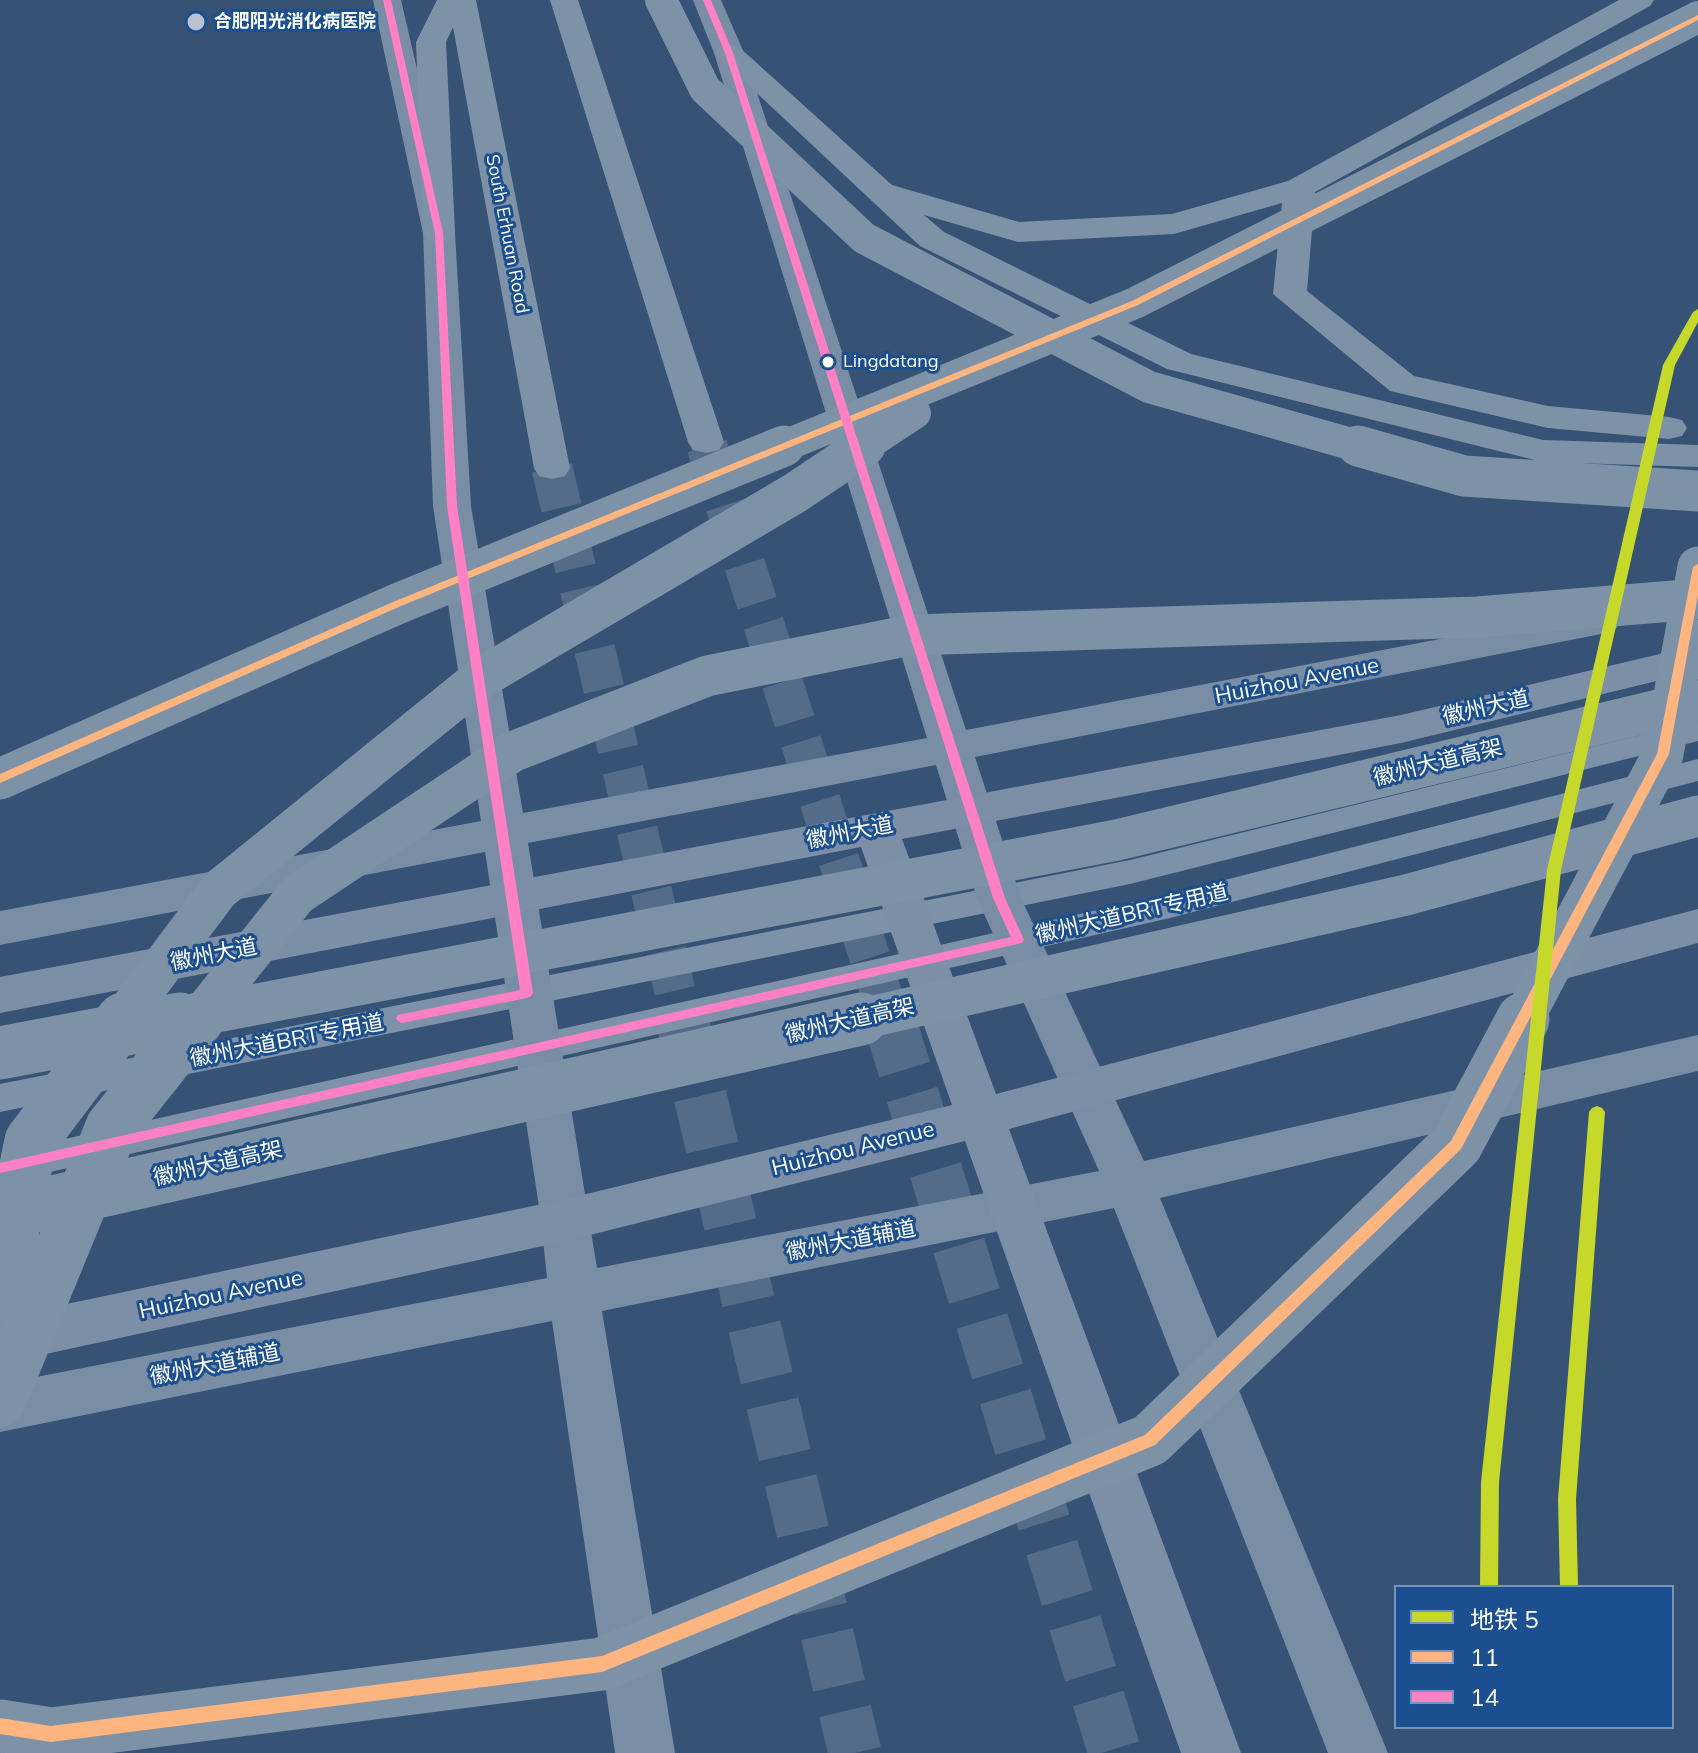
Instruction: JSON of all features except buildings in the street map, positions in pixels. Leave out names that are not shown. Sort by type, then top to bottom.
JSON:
[{"type":"highway","points":[[439,233],[431,42],[451,0]]},
{"type":"highway","name":"South Erhuan Road","points":[[462,0],[552,468]]},
{"type":"highway","points":[[564,0],[706,442]]},
{"type":"highway","points":[[661,0],[705,89],[864,238],[1149,387],[1464,476],[1698,491]]},
{"type":"highway","points":[[880,191],[1018,232],[1174,224],[1299,188],[1640,0]]},
{"type":"highway","points":[[0,779],[397,604],[1135,303],[1698,17]]},
{"type":"highway","points":[[729,53],[932,239],[1179,362],[1543,451],[1698,456]]},
{"type":"highway","points":[[1299,188],[1290,294],[1402,384],[1548,417],[1685,429],[1698,427]]},
{"type":"highway","points":[[0,1293],[31,1141],[219,890],[481,678],[795,493],[997,359]]},
{"type":"highway","points":[[0,1726],[51,1734],[602,1664],[1150,1440],[1456,1145],[1663,754],[1698,567]]},
{"type":"highway","points":[[0,1400],[112,1127],[297,895],[512,752],[707,676],[911,635],[1478,617],[1698,600]]},
{"type":"highway","name":"徽州大道高架","points":[[0,1053],[1117,840],[1698,700]]},
{"type":"highway","name":"徽州大道高架","points":[[0,1214],[1406,895],[1698,816]]},
{"type":"main road","points":[[387,0],[439,233],[452,506],[527,993],[566,1220],[574,1295],[645,1753]]},
{"type":"main road","points":[[707,0],[729,53],[971,810],[1009,919],[1130,1185],[1358,1753]]},
{"type":"main road","name":"Huizhou Avenue","points":[[0,928],[951,748],[1698,600]]},
{"type":"main road","name":"徽州大道","points":[[0,995],[1401,729],[1698,658]]},
{"type":"main road","points":[[876,828],[1211,1753]]},
{"type":"main road","name":"Huizhou Avenue","points":[[0,1341],[566,1220],[1087,1091],[1698,926]]},
{"type":"main road","name":"徽州大道辅道","points":[[0,1408],[1130,1185],[1698,1053]]},
{"type":"lane","name":"徽州大道BRT专用道","points":[[0,1098],[527,993],[916,939],[1009,919],[1130,872],[1698,731]]},
{"type":"lane","name":"徽州大道BRT专用道","points":[[0,1168],[536,1048],[916,939],[1009,919],[1185,903],[1698,770]]},
{"type":"tunnel","points":[[706,442],[708,448]]},
{"type":"tunnel","points":[[707,446],[890,1021]]},
{"type":"tunnel","points":[[552,468],[682,1021]]},
{"type":"tunnel","points":[[682,1019],[855,1753]]},
{"type":"tunnel","points":[[889,1019],[1115,1753]]},
{"type":"metro line","name":"5","points":[[1489,1585],[1490,1482],[1554,870],[1669,365],[1698,312]]},
{"type":"metro line","name":"5","points":[[1569,1585],[1567,1499],[1597,1112]]},
{"type":"transit line","name":"14","points":[[387,0],[439,233],[452,506],[527,993],[402,1018]]},
{"type":"transit line","name":"14","points":[[0,1168],[1018,940],[999,898],[729,53],[707,0]]},
{"type":"transit line","name":"11","points":[[0,779],[397,604],[1135,303],[1698,17]]},
{"type":"transit line","name":"11","points":[[0,1726],[51,1734],[602,1664],[1150,1440],[1456,1145],[1663,754],[1698,567]]},
{"type":"place","name":"合肥阳光消化病医院","points":[[196,22]]},
{"type":"place","name":"Lingdatang","points":[[828,362]]}]
